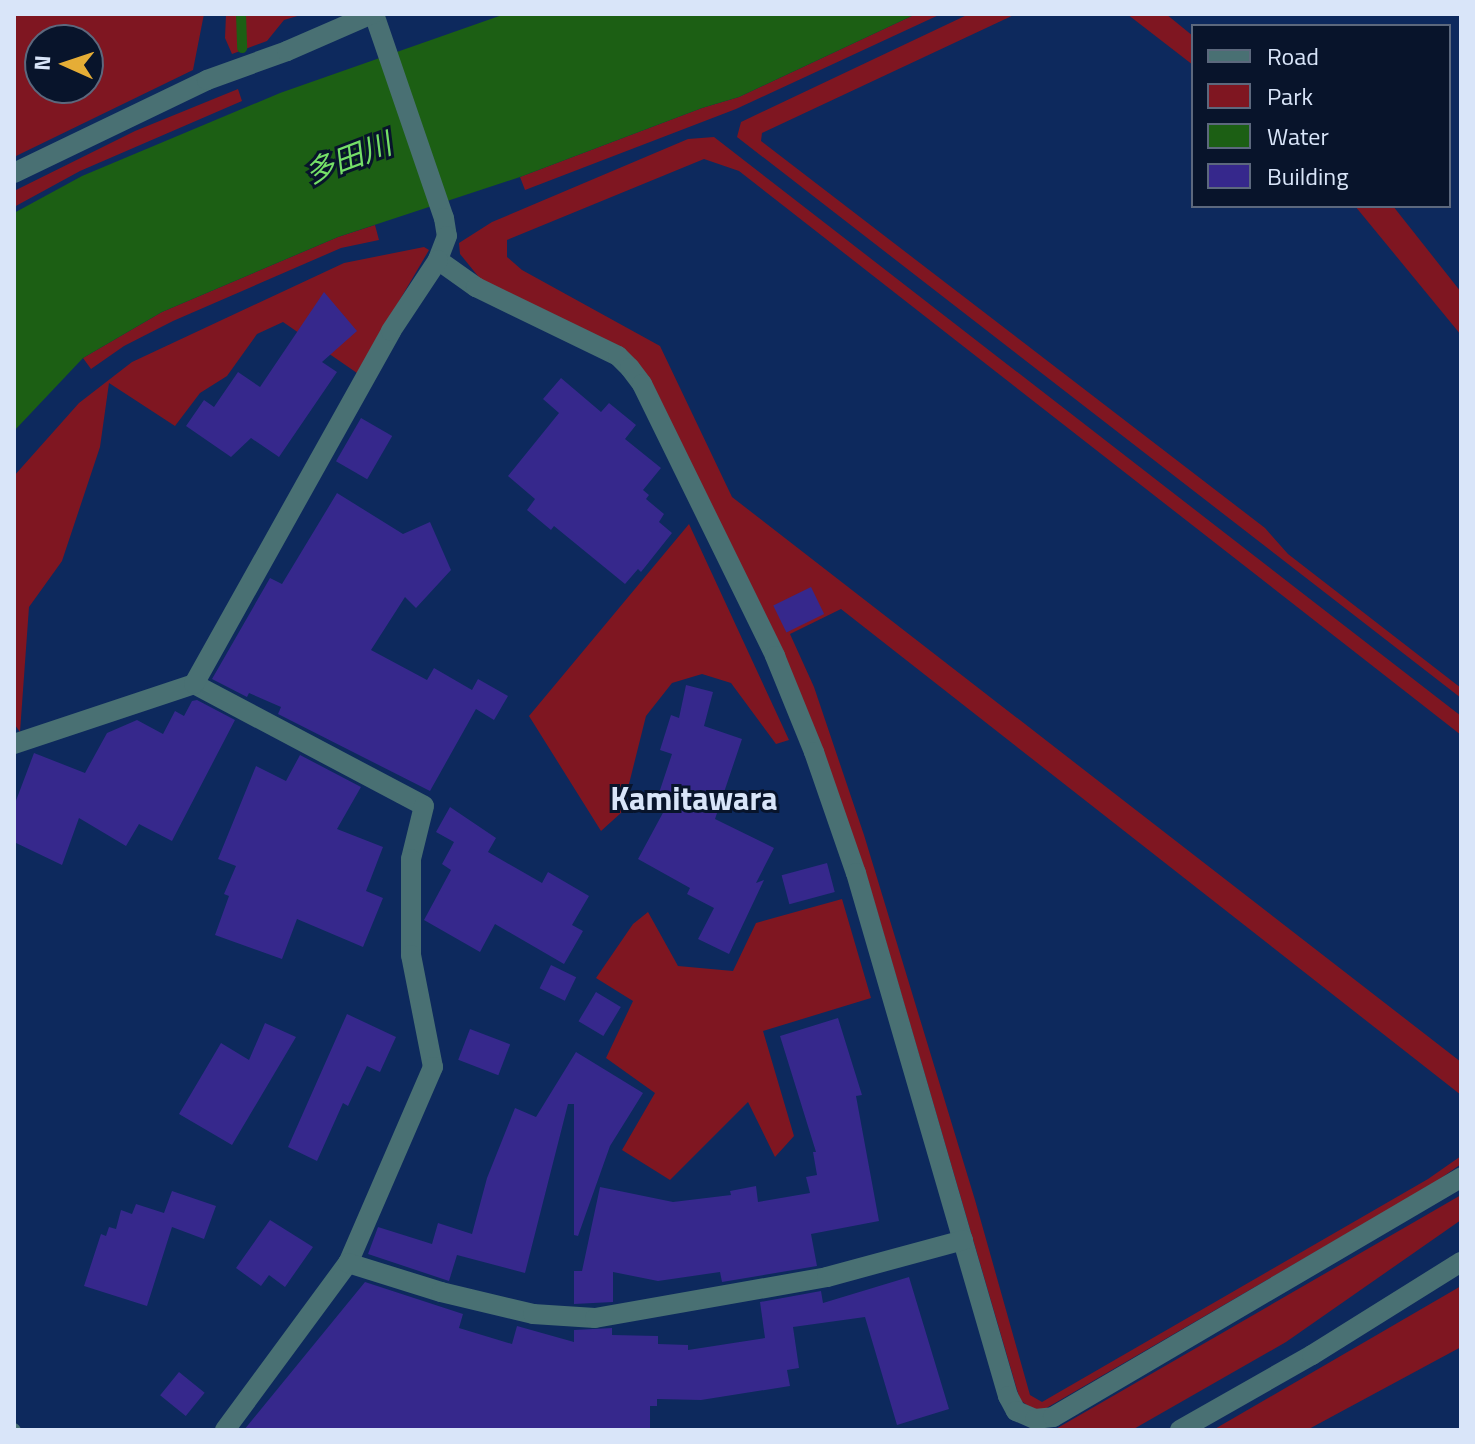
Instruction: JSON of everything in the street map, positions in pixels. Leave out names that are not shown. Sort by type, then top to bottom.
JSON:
[{"type":"street","points":[[14,173],[207,80],[376,20],[444,218],[447,236],[438,260],[391,331],[194,684],[14,744]]},
{"type":"street","points":[[438,260],[476,287],[618,356],[642,384],[775,656],[814,752],[856,873],[1008,1396],[1016,1411],[1035,1419],[1053,1417],[1461,1178]]},
{"type":"street","points":[[194,684],[424,806],[411,859],[411,955],[433,1067],[348,1263],[225,1430]]},
{"type":"street","points":[[348,1263],[441,1292],[533,1314],[595,1318],[827,1277],[963,1240]]},
{"type":"street","points":[[1180,1430],[1312,1355],[1461,1262]]},
{"type":"green space","points":[[14,14],[204,14],[193,70],[14,157]]},
{"type":"green space","points":[[226,14],[304,14],[284,20],[267,41],[232,54],[225,38]]},
{"type":"green space","points":[[916,14],[941,14],[736,109],[525,190],[520,177],[739,97]]},
{"type":"green space","points":[[969,14],[1016,14],[762,133],[761,141],[1265,528],[1288,554],[1461,688],[1461,698],[737,137],[741,122]]},
{"type":"green space","points":[[1127,14],[1166,14],[1191,34],[1191,63]]},
{"type":"green space","points":[[238,89],[242,101],[80,171],[14,207],[14,191],[135,131]]},
{"type":"green space","points":[[714,137],[1461,716],[1461,735],[739,171],[704,159],[507,240],[507,257],[522,270],[660,346],[732,497],[1461,1062],[1461,1095],[841,609],[790,634],[814,687],[864,835],[975,1200],[1030,1395],[1042,1402],[1428,1179],[1461,1156],[1461,1164],[1434,1183],[1043,1410],[1035,1411],[1020,1400],[865,870],[649,381],[482,281],[460,254],[459,243],[492,222],[688,139]]},
{"type":"green space","points":[[1357,208],[1395,208],[1461,292],[1461,335]]},
{"type":"green space","points":[[375,225],[379,240],[341,248],[173,321],[124,346],[91,369],[83,358],[162,312],[338,237]]},
{"type":"green space","points":[[424,247],[429,250],[357,373],[283,322],[257,334],[227,376],[200,393],[175,426],[109,383],[100,447],[62,561],[29,607],[20,732],[15,725],[14,476],[79,403],[132,362],[344,263]]},
{"type":"green space","points":[[689,524],[789,740],[776,744],[731,683],[702,674],[672,683],[646,716],[622,812],[601,831],[529,716]]},
{"type":"green space","points":[[842,899],[871,998],[763,1031],[794,1136],[775,1157],[748,1102],[670,1180],[622,1150],[655,1093],[606,1058],[633,1001],[596,978],[633,924],[648,912],[678,966],[733,971],[756,923]]},
{"type":"green space","points":[[1461,1195],[1461,1220],[1286,1342],[1132,1430],[1054,1430]]},
{"type":"green space","points":[[1461,1286],[1461,1347],[1307,1430],[1213,1430]]},
{"type":"water","name":"多田川","points":[[505,14],[916,14],[739,97],[520,177],[338,237],[162,312],[83,358],[14,431],[14,213],[82,176],[280,93]]},
{"type":"building","points":[[324,292],[357,331],[322,362],[337,372],[279,457],[251,438],[231,457],[186,426],[204,400],[214,407],[238,372],[260,387]]},
{"type":"building","points":[[561,378],[601,412],[609,403],[636,425],[625,439],[661,468],[643,490],[649,495],[646,499],[664,514],[659,522],[672,533],[641,572],[638,569],[625,584],[554,526],[551,530],[527,510],[535,499],[508,476],[559,413],[543,399]]},
{"type":"building","points":[[361,418],[392,436],[367,479],[336,461]]},
{"type":"building","points":[[337,493],[403,534],[430,522],[451,570],[416,608],[405,597],[371,650],[427,680],[434,668],[472,690],[478,679],[508,696],[494,720],[476,709],[430,791],[278,714],[281,707],[249,693],[247,697],[212,679],[270,578],[282,584]]},
{"type":"building","points":[[811,587],[824,614],[786,632],[773,605]]},
{"type":"building","points":[[686,685],[713,692],[704,726],[742,739],[715,819],[774,848],[756,883],[764,880],[729,954],[698,939],[714,908],[687,894],[690,888],[638,859],[665,809],[655,805],[672,754],[660,750],[671,715],[679,718]]},
{"type":"building","points":[[197,700],[235,720],[172,841],[139,824],[126,846],[79,818],[62,865],[14,842],[14,806],[34,753],[85,773],[107,733],[137,720],[163,734],[175,711],[184,716],[192,701]]},
{"type":"building","points":[[300,755],[361,787],[337,829],[383,847],[366,891],[383,898],[363,947],[297,919],[282,959],[215,935],[229,896],[224,894],[236,866],[218,859],[256,766],[286,781]]},
{"type":"building","points":[[450,807],[496,838],[488,852],[542,883],[548,872],[589,896],[572,925],[583,931],[564,964],[495,924],[480,952],[424,920],[451,870],[442,864],[454,842],[436,832]]},
{"type":"building","points":[[827,863],[835,892],[789,904],[782,875]]},
{"type":"building","points":[[551,965],[576,977],[565,1001],[540,988]]},
{"type":"building","points":[[596,992],[621,1007],[603,1036],[578,1021]]},
{"type":"building","points":[[347,1014],[396,1037],[380,1072],[367,1066],[348,1106],[343,1103],[317,1161],[288,1147]]},
{"type":"building","points":[[838,1018],[862,1095],[856,1096],[879,1221],[811,1234],[817,1266],[722,1282],[720,1272],[658,1281],[613,1272],[613,1302],[574,1304],[574,1271],[582,1271],[600,1187],[673,1202],[731,1195],[730,1191],[756,1186],[758,1202],[810,1193],[806,1177],[817,1175],[813,1152],[816,1152],[780,1036]]},
{"type":"building","points":[[265,1023],[296,1037],[232,1145],[179,1114],[221,1043],[249,1060]]},
{"type":"building","points":[[470,1029],[510,1044],[498,1075],[458,1060]]},
{"type":"building","points":[[576,1052],[643,1093],[610,1146],[578,1236],[574,1235],[574,1104],[568,1104],[525,1273],[457,1255],[449,1281],[368,1254],[378,1227],[432,1244],[438,1223],[472,1234],[487,1178],[515,1108],[536,1117]]},
{"type":"building","points":[[172,1191],[216,1206],[204,1239],[172,1227],[147,1306],[84,1286],[101,1234],[106,1236],[109,1227],[116,1229],[121,1210],[132,1214],[136,1204],[164,1213]]},
{"type":"building","points":[[270,1220],[313,1247],[285,1287],[269,1275],[261,1286],[236,1268]]},
{"type":"building","points":[[909,1277],[949,1409],[897,1425],[865,1317],[793,1327],[799,1368],[787,1370],[790,1386],[701,1400],[657,1399],[657,1406],[650,1406],[650,1430],[244,1430],[365,1282],[463,1314],[459,1328],[512,1344],[517,1326],[574,1342],[574,1330],[612,1328],[612,1335],[658,1336],[658,1344],[688,1345],[688,1350],[765,1338],[760,1302],[821,1291],[823,1303]]},
{"type":"building","points":[[179,1372],[205,1393],[186,1416],[160,1395]]},
{"type":"waterway","points":[[241,14],[242,48]]},
{"type":"district","name":"Kamitawara","points":[[694,798]]}]
